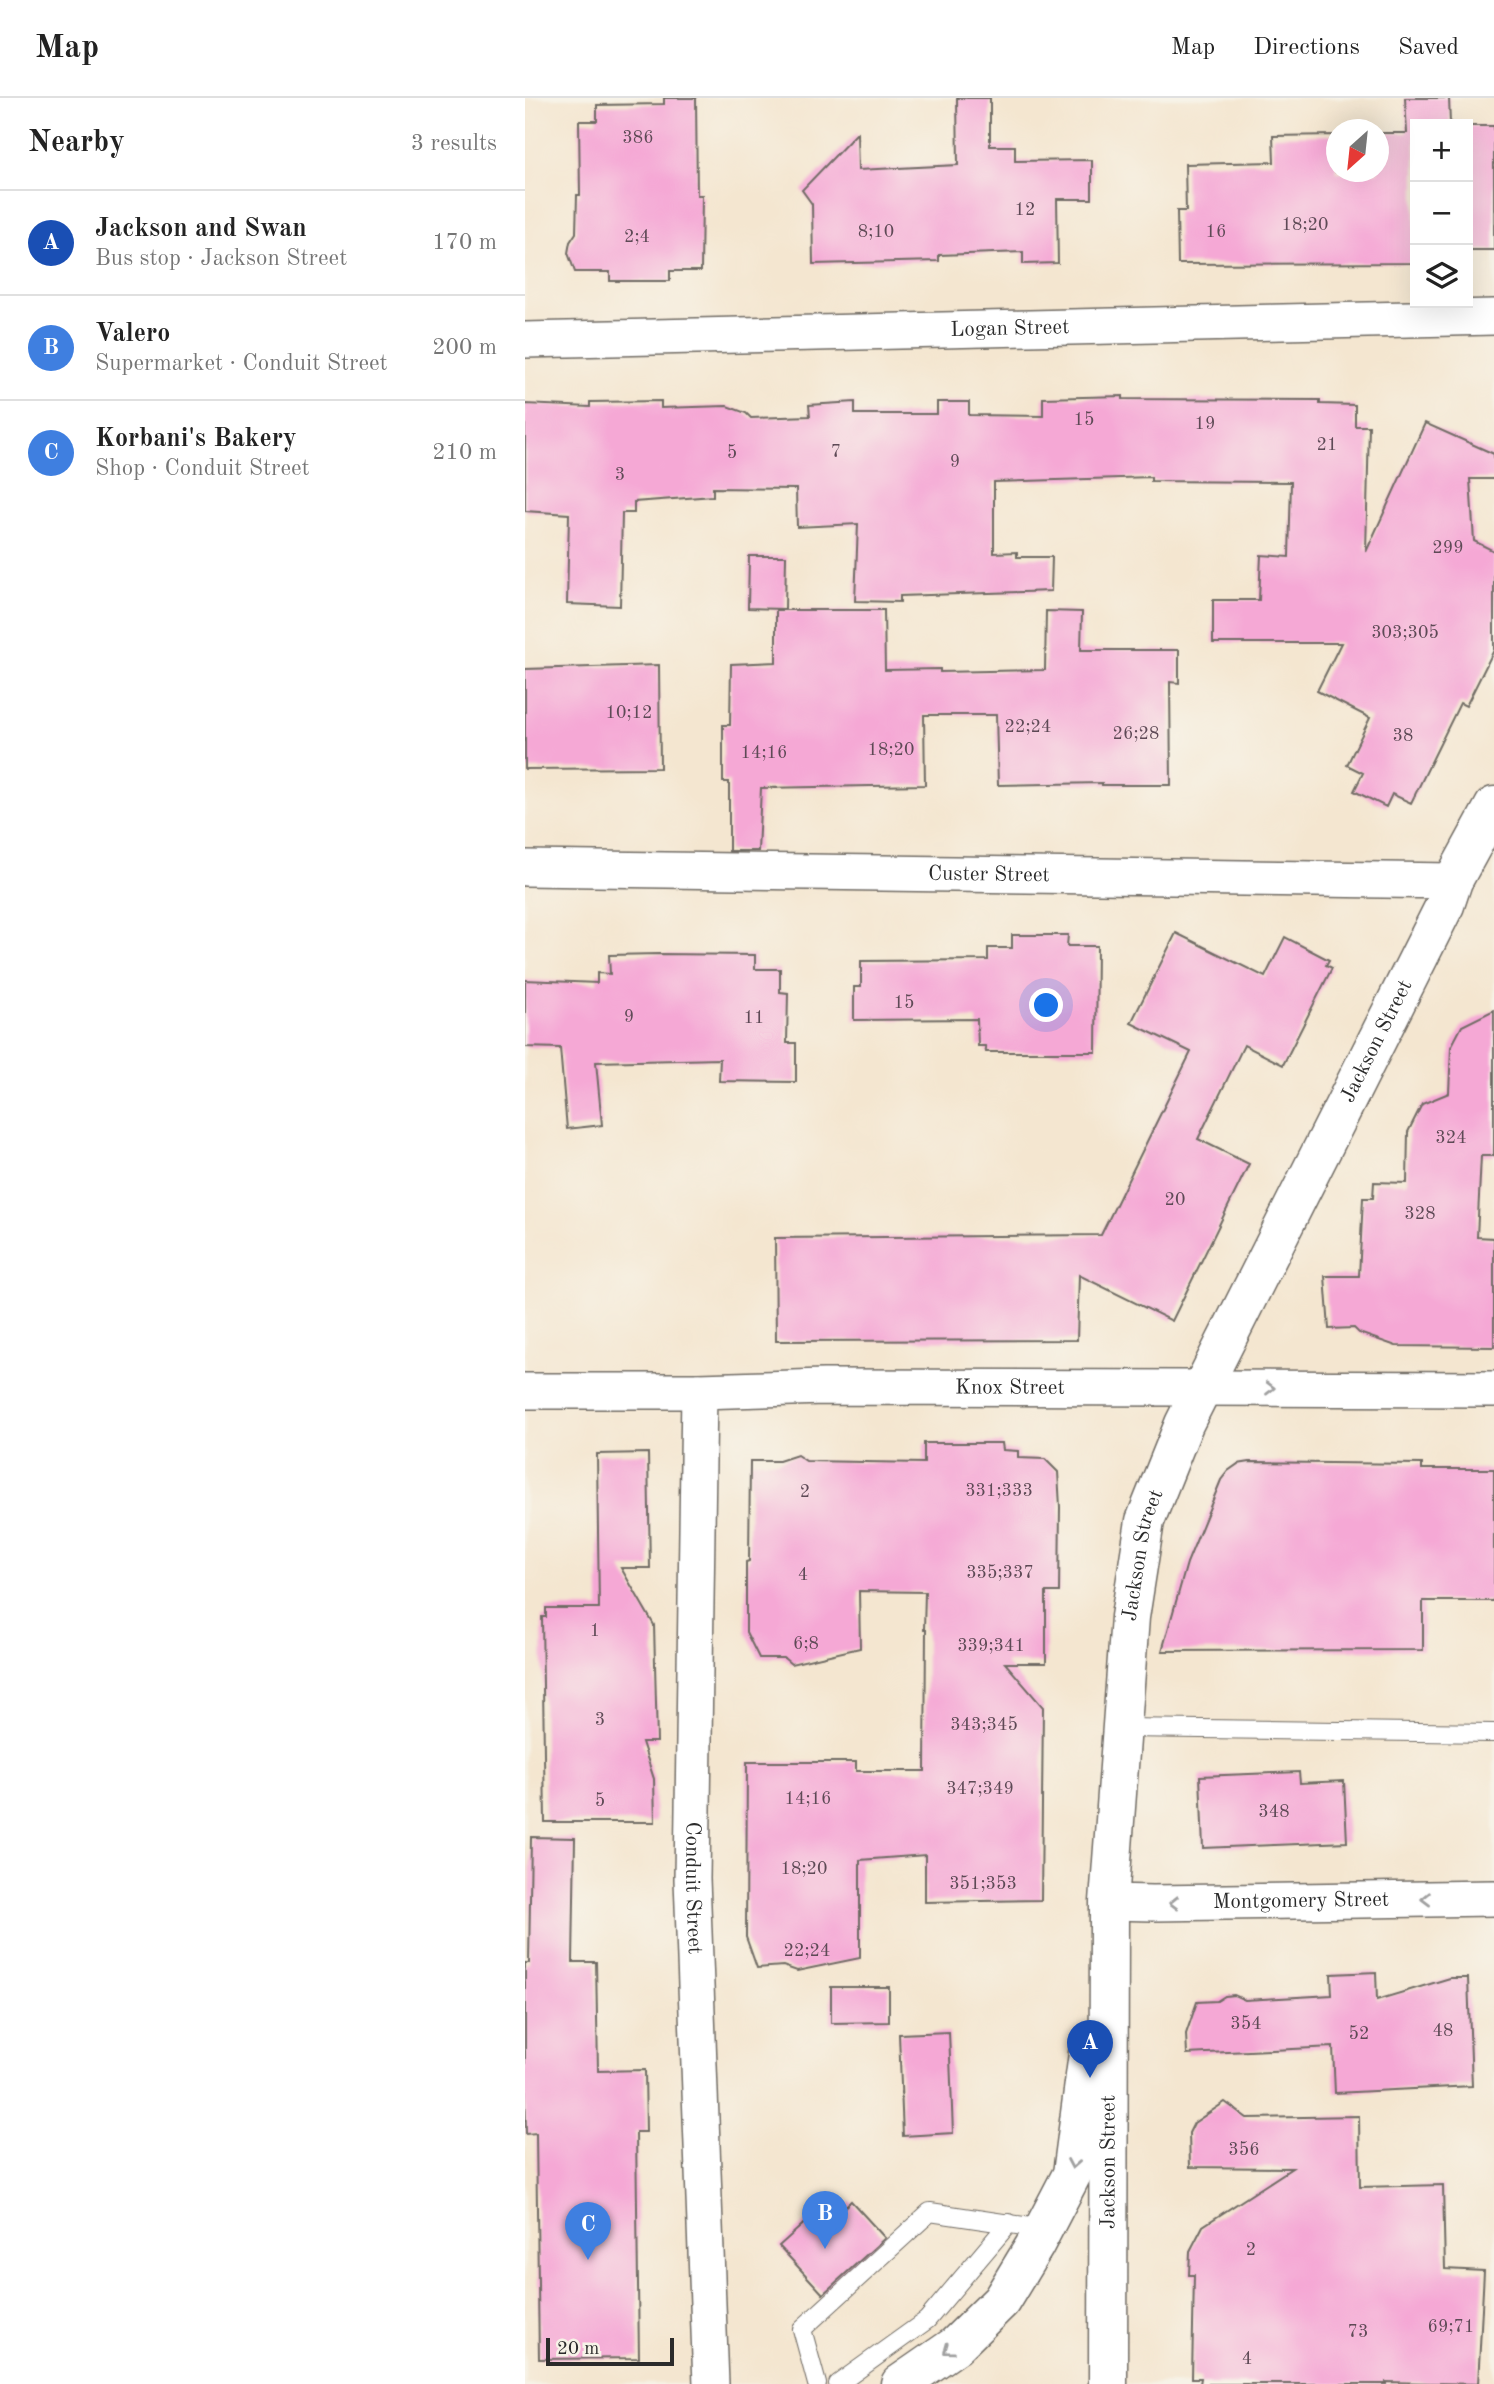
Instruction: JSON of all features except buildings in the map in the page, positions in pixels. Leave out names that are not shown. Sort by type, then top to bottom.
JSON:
[{"type":"main road","name":"Jackson Street","points":[[1108,2384],[1109,1902],[1130,1617],[1145,1521],[1184,1424],[1445,905],[1453,881],[1494,806]]},
{"type":"main road","points":[[900,2384],[955,2346],[1001,2301],[1027,2226],[1072,2174],[1109,1902]]},
{"type":"street","name":"Logan Street","points":[[525,340],[1494,317]]},
{"type":"street","name":"Custer Street","points":[[525,868],[1453,881]]},
{"type":"street","name":"Knox Street","points":[[525,1391],[699,1391],[824,1387],[1494,1389]]},
{"type":"street","name":"Conduit Street","points":[[699,1391],[692,1879],[711,2384]]},
{"type":"street","name":"Montgomery Street","points":[[1109,1902],[1494,1898]]},
{"type":"lane","points":[[1122,1728],[1494,1733]]},
{"type":"lane","points":[[817,2384],[802,2329],[930,2212],[1027,2226]]},
{"type":"lane","points":[[838,2384],[927,2319],[1027,2226]]},
{"type":"place","name":"Jackson and Swan","points":[[1090,2078]]},
{"type":"place","name":"Valero","points":[[825,2249]]},
{"type":"place","name":"Korbani's Bakery","points":[[588,2260]]}]
